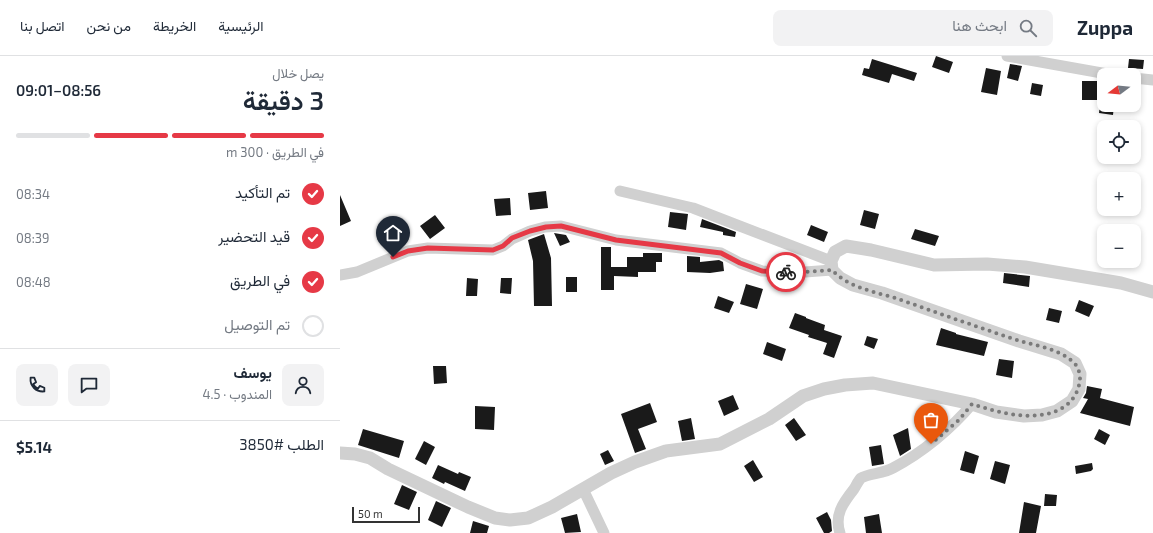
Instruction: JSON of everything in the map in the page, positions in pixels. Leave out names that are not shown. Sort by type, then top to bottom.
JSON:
[{"type":"street","points":[[1007,56],[1097,72]]},
{"type":"street","points":[[1141,79],[1153,80]]},
{"type":"street","points":[[340,453],[355,454],[370,458],[468,507],[495,518],[510,520],[528,518],[552,507],[611,472],[635,462],[666,452],[720,444],[769,419],[803,396],[824,389],[845,385],[873,384],[972,404],[996,412],[1024,416],[1042,415],[1057,411],[1072,401],[1079,389],[1080,374],[1075,363],[1062,354],[1012,339],[882,293],[854,285],[840,278],[832,265],[693,208],[620,191]]},
{"type":"street","points":[[340,275],[357,272],[408,251],[428,248],[493,250],[503,246],[512,238],[530,231],[546,227],[561,226],[616,240],[721,253],[740,263],[762,271],[805,272],[832,265]]},
{"type":"street","points":[[832,265],[836,252],[846,246],[871,250],[934,265],[987,264],[1025,268],[1121,283],[1153,292]]},
{"type":"street","points":[[840,533],[838,525],[839,511],[846,498],[861,478],[892,469],[931,444],[959,420],[972,404]]},
{"type":"street","points":[[583,489],[604,533]]},
{"type":"building","points":[[936,56],[953,62],[949,73],[932,67]]},
{"type":"building","points":[[872,59],[917,73],[914,81],[892,74],[889,83],[862,75],[864,68],[869,69]]},
{"type":"building","points":[[1129,59],[1144,60],[1143,69],[1128,68]]},
{"type":"building","points":[[1010,64],[1022,66],[1018,81],[1007,78]]},
{"type":"building","points":[[986,68],[1001,71],[997,95],[981,92]]},
{"type":"building","points":[[1082,81],[1097,81],[1097,100],[1082,100]]},
{"type":"building","points":[[1032,83],[1043,85],[1041,96],[1030,94]]},
{"type":"building","points":[[1099,112],[1113,112],[1113,115]]},
{"type":"building","points":[[546,191],[548,208],[530,210],[528,193]]},
{"type":"building","points":[[340,195],[351,221],[340,226]]},
{"type":"building","points":[[510,198],[511,215],[496,216],[494,199]]},
{"type":"building","points":[[864,210],[879,214],[875,229],[860,225]]},
{"type":"building","points":[[670,212],[688,214],[686,230],[668,227]]},
{"type":"building","points":[[435,215],[445,228],[430,239],[420,226]]},
{"type":"building","points":[[702,219],[736,232],[735,237],[723,235],[723,232],[700,227]]},
{"type":"building","points":[[811,225],[828,232],[824,242],[807,235]]},
{"type":"building","points":[[915,229],[939,236],[935,246],[911,239]]},
{"type":"building","points":[[554,233],[566,235],[570,242],[560,246]]},
{"type":"building","points":[[544,234],[551,258],[552,306],[534,306],[533,261],[528,240]]},
{"type":"building","points":[[601,247],[611,247],[611,267],[627,267],[627,257],[643,257],[643,253],[662,253],[662,262],[656,262],[656,272],[638,272],[638,277],[614,276],[614,290],[601,290]]},
{"type":"building","points":[[687,256],[700,257],[700,262],[719,260],[723,262],[724,271],[710,273],[687,272]]},
{"type":"building","points":[[1004,273],[1030,276],[1029,287],[1003,283]]},
{"type":"building","points":[[566,277],[577,277],[577,292],[566,292]]},
{"type":"building","points":[[467,278],[478,279],[477,296],[466,296]]},
{"type":"building","points":[[501,278],[512,278],[511,294],[500,293]]},
{"type":"building","points":[[746,284],[763,289],[757,309],[740,304]]},
{"type":"building","points":[[718,296],[734,302],[729,313],[714,308]]},
{"type":"building","points":[[1079,300],[1094,306],[1089,317],[1075,311]]},
{"type":"building","points":[[1049,308],[1062,311],[1059,323],[1046,320]]},
{"type":"building","points":[[795,313],[825,325],[824,330],[842,336],[834,358],[823,354],[827,343],[808,337],[809,335],[789,328]]},
{"type":"building","points":[[941,328],[956,334],[988,342],[984,356],[936,345]]},
{"type":"building","points":[[867,336],[878,339],[874,349],[864,345]]},
{"type":"building","points":[[767,342],[786,349],[782,361],[763,354]]},
{"type":"building","points":[[999,359],[1014,361],[1012,378],[996,375]]},
{"type":"building","points":[[433,366],[446,366],[447,383],[434,384]]},
{"type":"building","points":[[1087,386],[1102,389],[1100,398],[1134,407],[1130,426],[1080,413],[1088,399],[1083,398],[1086,393]]},
{"type":"building","points":[[733,395],[739,409],[724,416],[718,401]]},
{"type":"building","points":[[650,403],[657,422],[638,429],[646,449],[635,453],[621,414]]},
{"type":"building","points":[[475,406],[495,407],[494,430],[475,429]]},
{"type":"building","points":[[691,418],[695,439],[682,441],[678,421]]},
{"type":"building","points":[[794,418],[806,435],[796,441],[785,425]]},
{"type":"building","points":[[908,428],[911,449],[900,456],[893,435]]},
{"type":"building","points":[[363,429],[404,441],[399,458],[358,445]]},
{"type":"building","points":[[1099,429],[1110,435],[1105,445],[1094,439]]},
{"type":"building","points":[[424,441],[435,447],[426,465],[415,459]]},
{"type":"building","points":[[881,445],[884,464],[872,466],[869,447]]},
{"type":"building","points":[[608,450],[614,461],[605,465],[600,454]]},
{"type":"building","points":[[965,451],[979,456],[974,474],[960,470]]},
{"type":"building","points":[[753,460],[763,477],[754,482],[744,466]]},
{"type":"building","points":[[995,461],[1010,465],[1005,484],[990,479]]},
{"type":"building","points":[[1092,463],[1093,469],[1091,471],[1076,474],[1075,466]]},
{"type":"building","points":[[438,465],[458,474],[459,472],[471,477],[465,491],[432,478]]},
{"type":"building","points":[[402,485],[417,492],[409,510],[394,504]]},
{"type":"building","points":[[1045,494],[1057,495],[1056,506],[1044,506]]},
{"type":"building","points":[[436,501],[451,508],[442,527],[428,520]]},
{"type":"building","points":[[1024,502],[1041,506],[1036,533],[1019,533]]},
{"type":"building","points":[[827,512],[831,520],[832,531],[829,533],[824,533],[816,518]]},
{"type":"building","points":[[577,514],[581,532],[565,533],[561,518]]},
{"type":"building","points":[[879,514],[882,533],[866,533],[864,517]]},
{"type":"building","points":[[473,521],[489,526],[487,533],[470,533]]},
{"type":"way so far","points":[[786,272],[832,270],[840,278],[854,285],[882,293],[1062,354],[1075,363],[1080,374],[1079,389],[1072,401],[1057,411],[1042,415],[1024,416],[996,412],[972,404],[959,420],[931,444]]},
{"type":"route","points":[[393,257],[408,251],[428,248],[493,250],[503,246],[512,238],[530,231],[546,227],[561,226],[616,240],[721,253],[740,263],[762,271],[786,272]]}]
